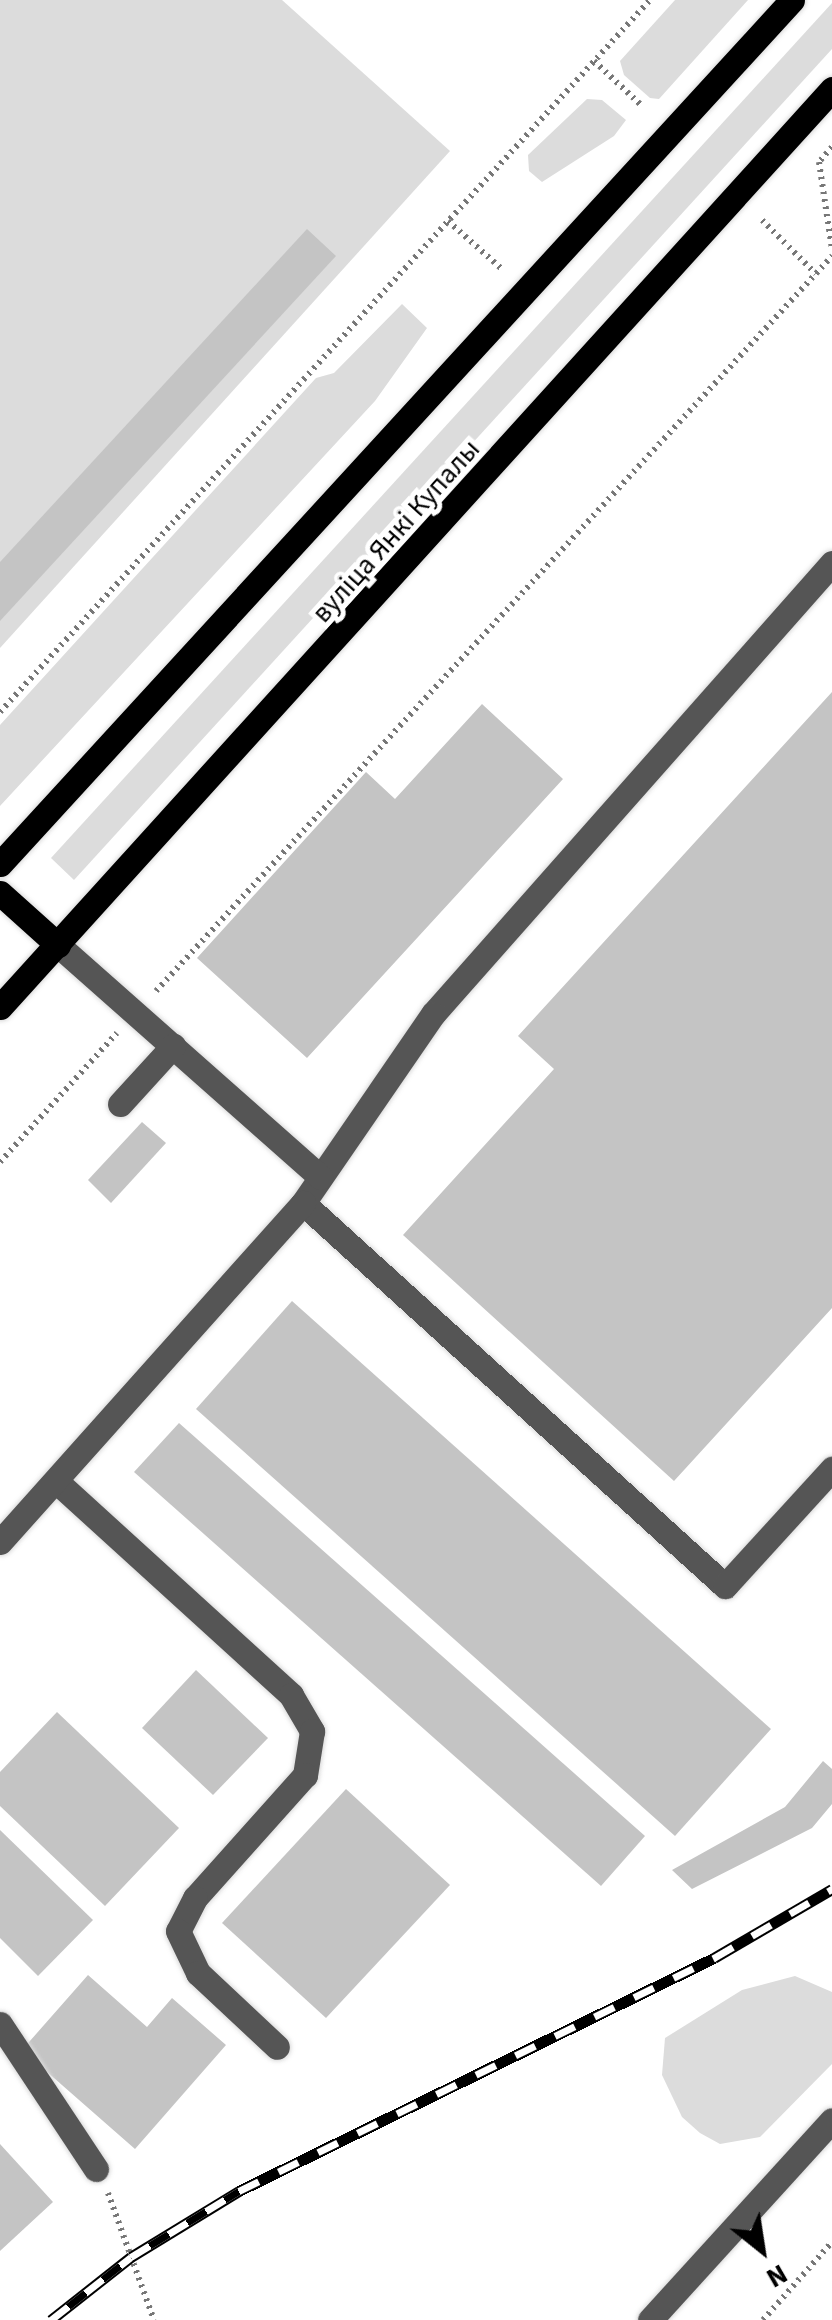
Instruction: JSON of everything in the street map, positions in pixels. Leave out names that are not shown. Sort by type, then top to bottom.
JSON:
[{"type":"main road","points":[[0,864],[792,0]]},
{"type":"main road","name":"вуліца Янкі Купалы","points":[[0,1007],[832,89]]},
{"type":"main road","points":[[0,894],[58,945]]},
{"type":"street","points":[[0,1542],[303,1203],[433,1014],[832,563]]},
{"type":"street","points":[[58,945],[320,1178]]},
{"type":"street","points":[[120,1104],[173,1046]]},
{"type":"street","points":[[303,1203],[725,1586],[832,1469]]},
{"type":"street","points":[[56,1481],[291,1695],[312,1731],[306,1775],[183,1913],[178,1931],[198,1974],[276,2047]]},
{"type":"street","points":[[0,2024],[96,2169]]},
{"type":"street","points":[[650,2320],[832,2120]]},
{"type":"path","points":[[0,712],[650,0]]},
{"type":"path","points":[[594,61],[640,104]]},
{"type":"path","points":[[0,1162],[816,274],[832,253],[819,162],[832,147]]},
{"type":"path","points":[[762,220],[816,274]]},
{"type":"path","points":[[448,222],[526,290]]},
{"type":"path","points":[[96,2169],[154,2320]]},
{"type":"path","points":[[763,2320],[832,2242]]},
{"type":"shaded area","points":[[0,0],[282,0],[450,151],[0,648]]},
{"type":"shaded area","points":[[675,0],[748,0],[659,99],[650,98],[624,75],[620,61]]},
{"type":"shaded area","points":[[832,3],[832,49],[74,880],[51,858]]},
{"type":"shaded area","points":[[587,99],[602,100],[626,120],[614,136],[542,182],[529,171],[528,155]]},
{"type":"shaded area","points":[[402,304],[427,328],[375,401],[0,806],[0,725],[316,378],[334,373]]},
{"type":"shaded area","points":[[795,1976],[832,1992],[832,2064],[760,2137],[720,2144],[682,2117],[662,2075],[665,2038],[742,1990]]},
{"type":"building","points":[[307,229],[336,256],[0,621],[0,562]]},
{"type":"building","points":[[832,692],[832,1308],[674,1481],[403,1235],[554,1069],[518,1036]]},
{"type":"building","points":[[482,704],[563,779],[307,1058],[197,958],[366,772],[395,799]]},
{"type":"building","points":[[142,1122],[166,1143],[111,1203],[88,1180]]},
{"type":"building","points":[[292,1301],[771,1729],[675,1836],[196,1409]]},
{"type":"building","points":[[179,1423],[645,1836],[601,1886],[134,1472]]},
{"type":"building","points":[[196,1670],[268,1738],[213,1795],[142,1728]]},
{"type":"building","points":[[57,1712],[179,1828],[105,1906],[0,1806],[0,1772]]},
{"type":"building","points":[[823,1761],[832,1769],[832,1804],[812,1828],[692,1889],[672,1870],[785,1807]]},
{"type":"building","points":[[346,1789],[450,1885],[326,2018],[222,1923]]},
{"type":"building","points":[[0,1830],[93,1920],[38,1976],[0,1938]]},
{"type":"building","points":[[88,1975],[147,2027],[172,1998],[226,2045],[135,2149],[22,2050]]},
{"type":"building","points":[[0,2144],[53,2202],[0,2251]]},
{"type":"railway","points":[[51,2320],[131,2257],[239,2191],[714,1958],[832,1889]]}]
